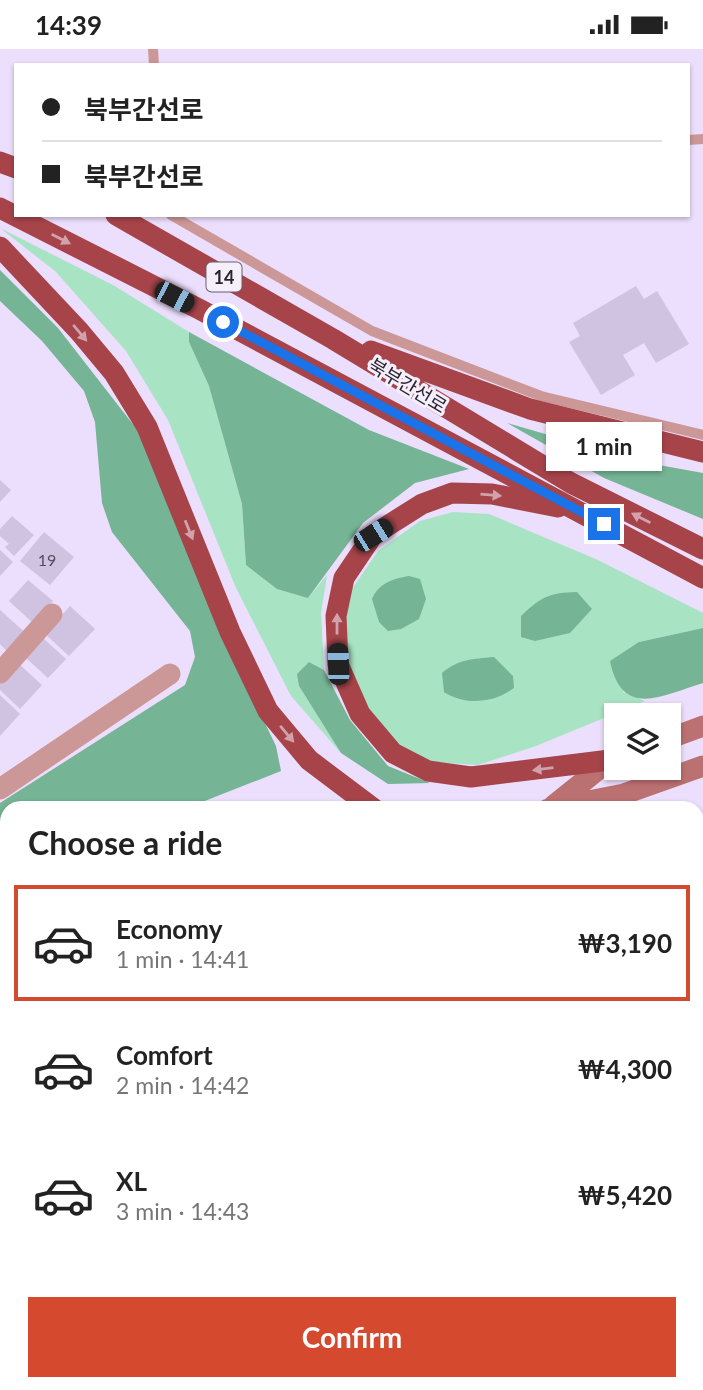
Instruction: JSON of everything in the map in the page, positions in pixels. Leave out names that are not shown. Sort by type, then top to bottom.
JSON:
[{"type":"highway","name":"북부간선로","points":[[18,217],[211,316],[703,578]]},
{"type":"highway","name":"북부간선로","points":[[119,217],[332,339],[571,483],[702,549]]},
{"type":"highway","points":[[0,247],[64,314],[114,373],[147,427],[229,632],[268,711],[309,760],[363,801]]},
{"type":"highway","points":[[332,339],[441,375],[530,409],[703,452]]},
{"type":"highway","points":[[580,511],[492,494],[452,493],[422,504],[373,535],[344,578],[336,616],[338,664],[360,714],[393,753],[428,771],[471,777],[604,760]]},
{"type":"main road","points":[[681,734],[703,726]]},
{"type":"main road","points":[[559,801],[604,766]]},
{"type":"main road","points":[[587,801],[624,794],[703,766]]},
{"type":"street","points":[[0,673],[52,614]]},
{"type":"street","points":[[0,789],[170,674]]},
{"type":"lane","points":[[174,217],[372,331],[541,396],[703,435]]},
{"type":"green space","points":[[0,228],[113,285],[189,332],[189,342],[209,386],[242,504],[246,565],[308,598],[327,575],[321,613],[324,670],[309,662],[299,686],[341,753],[291,696],[236,588],[168,420],[126,351],[55,271]]},
{"type":"green space","points":[[0,270],[58,328],[142,436],[248,688],[276,746],[281,771],[205,801],[3,801],[185,685],[195,657],[190,631],[112,532],[102,503],[95,422],[84,391],[42,341],[0,301]]},
{"type":"green space","points":[[189,332],[369,430],[469,469],[415,483],[363,523],[308,598],[277,589],[246,565],[242,504],[209,386],[189,342]]},
{"type":"green space","points":[[507,423],[642,462],[703,473],[703,519],[604,478]]},
{"type":"green space","points":[[453,512],[489,514],[598,560],[703,613],[703,628],[639,642],[623,692],[645,701],[604,703],[604,718],[536,746],[478,765],[433,762],[393,748],[367,717],[347,672],[341,632],[349,593],[378,551],[420,521]]},
{"type":"green space","points":[[409,576],[420,579],[426,599],[419,619],[401,629],[388,631],[379,622],[372,599],[378,589],[387,583]]},
{"type":"green space","points":[[577,592],[592,609],[570,633],[535,641],[521,637],[521,616],[535,604],[559,593]]},
{"type":"green space","points":[[703,628],[703,683],[646,699],[634,697],[624,691],[616,679],[610,661],[639,642]]},
{"type":"green space","points":[[494,657],[513,676],[514,688],[498,697],[479,701],[461,699],[444,692],[442,673],[448,668],[466,661]]},
{"type":"green space","points":[[309,662],[324,670],[350,720],[388,766],[430,783],[388,784],[341,753],[299,686],[297,674]]},
{"type":"building","points":[[636,286],[644,299],[657,291],[689,344],[656,363],[644,343],[623,355],[635,375],[601,395],[569,342],[580,336],[573,323]]},
{"type":"building","points":[[0,480],[11,490],[0,502]]},
{"type":"building","points":[[12,516],[34,535],[14,556],[5,547],[9,544],[0,536],[0,529]]},
{"type":"building","points":[[44,532],[74,557],[50,585],[20,561]]},
{"type":"building","points":[[0,550],[13,562],[0,576]]},
{"type":"building","points":[[28,580],[53,601],[33,623],[9,601]]},
{"type":"building","points":[[70,606],[95,629],[69,656],[45,634]]},
{"type":"building","points":[[0,610],[28,635],[10,654],[0,644]]},
{"type":"building","points":[[43,638],[66,659],[48,678],[26,658]]},
{"type":"building","points":[[19,664],[42,685],[20,709],[0,690],[0,684]]},
{"type":"building","points":[[0,695],[20,714],[0,736]]},
{"type":"route","points":[[223,322],[604,524]]}]
